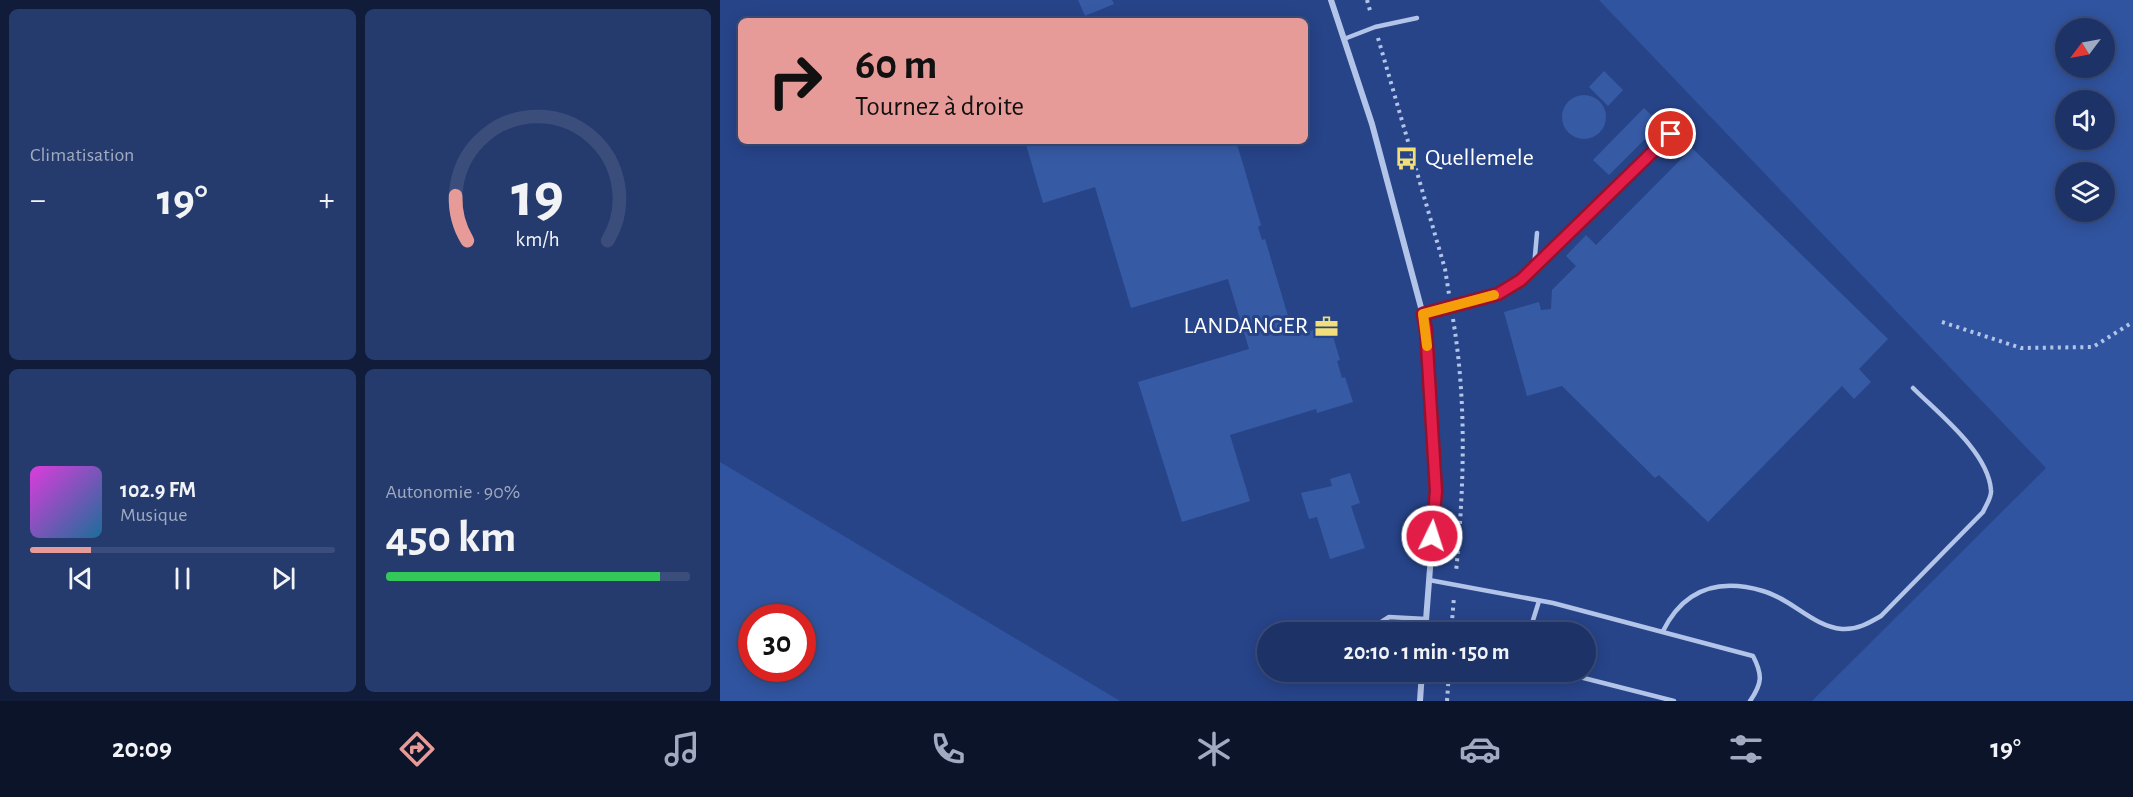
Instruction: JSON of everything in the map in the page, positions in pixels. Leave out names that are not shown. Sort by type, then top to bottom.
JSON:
[{"type":"street","points":[[1331,0],[1372,124],[1426,330],[1436,491],[1426,622]]},
{"type":"street","points":[[1420,701],[1421,682]]},
{"type":"lane","points":[[1344,39],[1375,27],[1417,18]]},
{"type":"lane","points":[[1423,314],[1498,294],[1521,280],[1671,134]]},
{"type":"lane","points":[[1534,267],[1537,233]]},
{"type":"lane","points":[[1663,631],[1671,614],[1682,603],[1705,588],[1720,585],[1764,591],[1826,626],[1845,629],[1863,626],[1881,616],[1983,512],[1992,492],[1986,471],[1975,452],[1913,388]]},
{"type":"lane","points":[[1429,580],[1539,601],[1663,631],[1753,656],[1761,672],[1760,686],[1750,701]]},
{"type":"lane","points":[[1532,622],[1539,601]]},
{"type":"lane","points":[[1381,622],[1389,617],[1426,619]]},
{"type":"lane","points":[[1596,681],[1674,701]]},
{"type":"path","points":[[1942,322],[2021,348],[2093,347],[2133,322]]},
{"type":"path","points":[[1447,701],[1448,682]]},
{"type":"shaded area","points":[[1599,0],[2133,0],[2133,701],[1812,701],[2046,468]]},
{"type":"shaded area","points":[[720,462],[1120,701],[720,701]]},
{"type":"building","points":[[1078,0],[1112,0],[1114,4],[1085,16]]},
{"type":"building","points":[[1604,71],[1623,90],[1608,106],[1589,87]]},
{"type":"building","points":[[1584,95],[1599,102],[1606,117],[1599,132],[1584,139],[1569,132],[1562,117],[1569,102]]},
{"type":"building","points":[[1644,108],[1660,124],[1609,175],[1593,160]]},
{"type":"building","points":[[1026,144],[1237,144],[1261,225],[1258,227],[1262,240],[1265,239],[1294,336],[1322,327],[1332,333],[1340,360],[1337,361],[1342,378],[1345,377],[1353,402],[1317,413],[1316,409],[1230,435],[1250,501],[1182,522],[1138,382],[1249,349],[1228,279],[1131,308],[1095,187],[1043,203]]},
{"type":"building","points":[[1692,148],[1888,339],[1859,369],[1871,382],[1854,399],[1842,386],[1708,522],[1659,475],[1655,478],[1562,386],[1527,396],[1504,312],[1539,302],[1541,310],[1551,309],[1552,290],[1576,266],[1566,256],[1586,235],[1596,245]]},
{"type":"building","points":[[1350,473],[1360,503],[1351,506],[1365,548],[1330,559],[1317,517],[1309,519],[1301,493],[1332,486],[1330,479]]},
{"type":"slow traffic","points":[[1427,346],[1423,314],[1494,295]]},
{"type":"place","name":"Quellemele","points":[[1407,158]]},
{"type":"place","name":"LANDANGER","points":[[1326,326]]},
{"type":"route","points":[[1432,536],[1436,491],[1426,330],[1423,314],[1498,294],[1521,280],[1671,134]]}]
